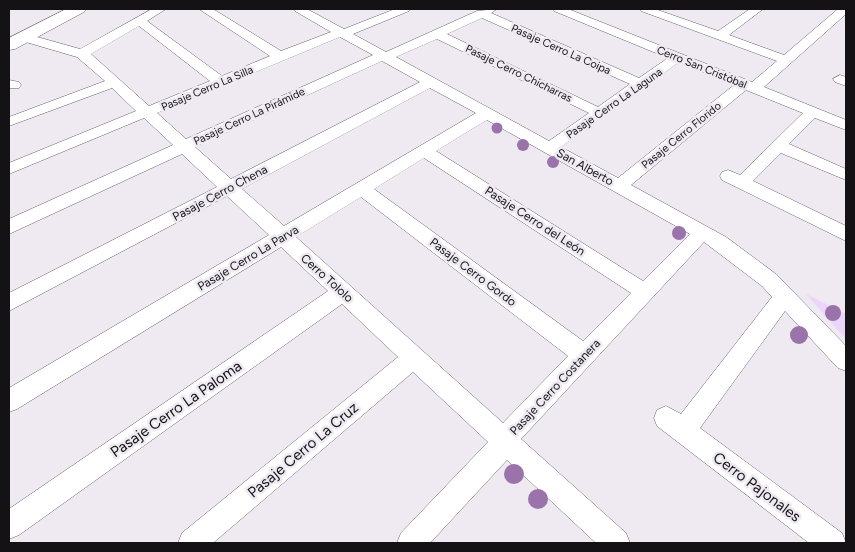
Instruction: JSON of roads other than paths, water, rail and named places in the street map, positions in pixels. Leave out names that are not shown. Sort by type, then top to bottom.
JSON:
[{"type":"main road","points":[[14,37],[52,9]]},
{"type":"main road","points":[[14,37],[78,9]]},
{"type":"street","points":[[82,54],[160,9]]},
{"type":"street","points":[[205,9],[281,57]]},
{"type":"street","name":"Pasaje Cerro La Silla","points":[[9,169],[281,57],[405,9]]},
{"type":"street","name":"Cerro San Cristóbal","points":[[558,9],[576,11],[678,57],[846,125]]},
{"type":"street","points":[[645,9],[668,12],[720,36],[786,60]]},
{"type":"street","points":[[720,36],[757,9]]},
{"type":"street","name":"Pasaje Cerro Florido","points":[[619,186],[749,86],[786,60],[845,9]]},
{"type":"street","name":"San Alberto","points":[[309,10],[342,33],[719,242],[750,263],[785,295],[846,361]]},
{"type":"street","name":"Pasaje Cerro La Pirámide","points":[[9,227],[371,60],[396,53],[486,11]]},
{"type":"street","name":"Pasaje Cerro La Coipa","points":[[486,11],[641,84]]},
{"type":"street","points":[[139,21],[221,82]]},
{"type":"street","name":"Pasaje Cerro Chicharras","points":[[437,34],[600,113]]},
{"type":"street","name":"Cerro Tololo","points":[[14,37],[82,54],[616,543]]},
{"type":"street","name":"Pasaje Cerro La Laguna","points":[[550,148],[678,57]]},
{"type":"street","points":[[9,122],[114,82]]},
{"type":"street","name":"Pasaje Cerro Chena","points":[[9,303],[431,82]]},
{"type":"street","points":[[813,111],[779,146],[735,179],[846,234]]},
{"type":"street","name":"Pasaje Cerro La Parva","points":[[9,401],[487,113]]},
{"type":"street","points":[[779,146],[846,175]]},
{"type":"street","name":"Pasaje Cerro del León","points":[[424,151],[645,292]]},
{"type":"street","name":"Pasaje Cerro Gordo","points":[[362,189],[584,355]]},
{"type":"street","name":"Pasaje Cerro Costanera","points":[[411,543],[494,456],[517,424],[702,233]]},
{"type":"street","name":"Pasaje Cerro La Paloma","points":[[9,525],[343,292]]},
{"type":"street","name":"Cerro Pajonales","points":[[785,295],[674,425],[832,543]]},
{"type":"street","name":"Pasaje Cerro La Cruz","points":[[192,543],[414,357]]}]
